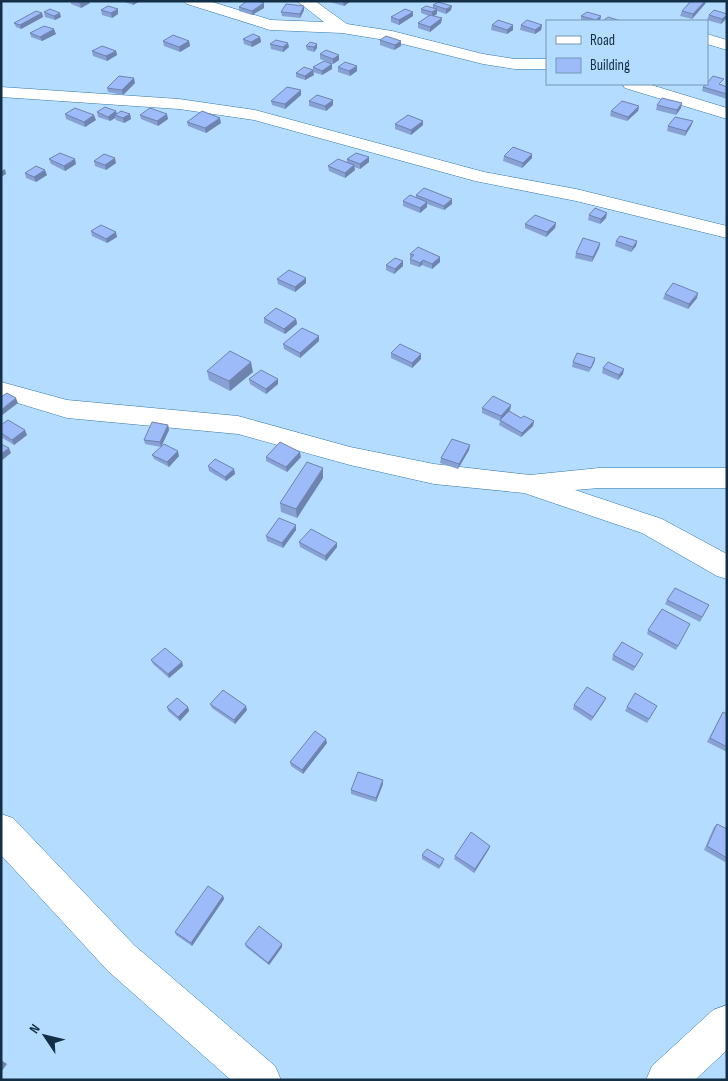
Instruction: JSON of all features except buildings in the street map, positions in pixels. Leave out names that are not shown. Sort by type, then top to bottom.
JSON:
[{"type":"street","points":[[192,1],[270,25],[342,28],[392,36],[483,59],[515,64],[546,64]]},
{"type":"street","points":[[305,1],[342,28]]},
{"type":"street","points":[[708,40],[727,45]]},
{"type":"street","points":[[634,85],[727,114]]},
{"type":"street","points":[[1,92],[179,104],[254,115],[482,177],[576,195],[727,232]]},
{"type":"street","points":[[1,390],[66,410],[238,425],[350,456],[434,474],[525,484],[599,478],[727,478]]},
{"type":"street","points":[[525,484],[652,526],[727,568]]},
{"type":"street","points":[[3,826],[121,958],[261,1080]]},
{"type":"street","points":[[666,1080],[727,1024]]}]
